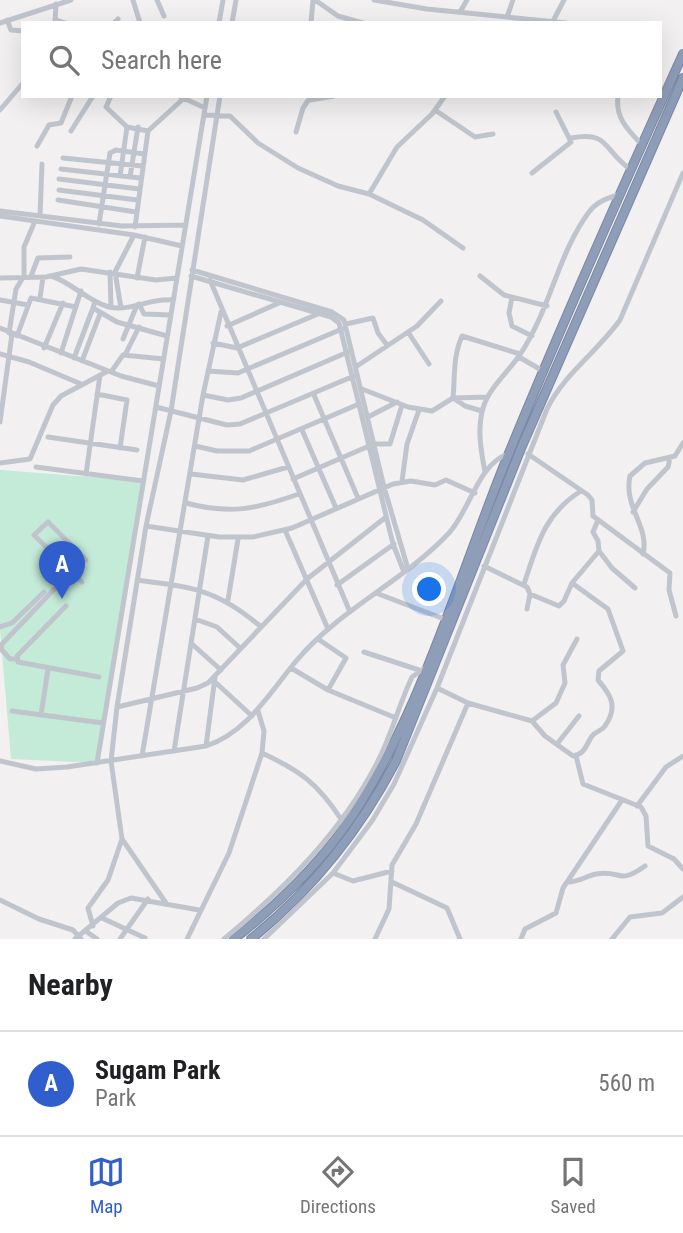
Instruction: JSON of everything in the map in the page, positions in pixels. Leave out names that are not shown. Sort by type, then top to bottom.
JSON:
[{"type":"highway","points":[[234,939],[298,883],[348,823],[393,747],[509,454],[683,54]]},
{"type":"highway","points":[[251,939],[323,871],[356,829],[396,761],[522,446],[683,78]]},
{"type":"street","points":[[21,31],[11,30],[3,22],[71,0]]},
{"type":"street","points":[[133,0],[139,21]]},
{"type":"street","points":[[157,0],[164,16]]},
{"type":"street","points":[[219,21],[223,0]]},
{"type":"street","points":[[232,21],[236,0]]},
{"type":"street","points":[[311,21],[314,0],[338,16],[356,21]]},
{"type":"street","points":[[374,0],[542,21]]},
{"type":"street","points":[[460,12],[467,0]]},
{"type":"street","points":[[508,18],[513,0]]},
{"type":"street","points":[[554,21],[564,0]]},
{"type":"street","points":[[55,21],[56,4]]},
{"type":"street","points":[[486,21],[489,15]]},
{"type":"street","points":[[0,110],[21,85]]},
{"type":"street","points":[[37,146],[49,125],[61,123],[71,98]]},
{"type":"street","points":[[71,131],[92,98]]},
{"type":"street","points":[[110,98],[106,107],[127,127],[148,131]]},
{"type":"street","points":[[135,227],[148,131],[179,98]]},
{"type":"street","points":[[182,98],[205,108]]},
{"type":"street","points":[[97,763],[207,98]]},
{"type":"street","points":[[166,903],[122,839],[111,761],[137,580],[171,411],[220,98]]},
{"type":"street","points":[[296,132],[309,98]]},
{"type":"street","points":[[369,194],[397,147],[444,98]]},
{"type":"street","points":[[618,98],[617,113],[622,123],[642,145]]},
{"type":"street","points":[[435,110],[475,137],[493,134]]},
{"type":"street","points":[[556,111],[571,138]]},
{"type":"street","points":[[204,115],[218,113],[230,116],[258,143],[298,168],[338,186],[369,194],[432,225],[463,248]]},
{"type":"street","points":[[120,176],[127,127]]},
{"type":"street","points":[[130,177],[138,127]]},
{"type":"street","points":[[571,138],[591,135],[599,137],[613,155],[631,170]]},
{"type":"street","points":[[532,173],[555,153],[566,149],[571,138]]},
{"type":"street","points":[[99,224],[110,153],[124,151],[144,155]]},
{"type":"street","points":[[63,158],[142,166]]},
{"type":"street","points":[[28,276],[22,256],[37,219],[42,163]]},
{"type":"street","points":[[61,169],[140,178]]},
{"type":"street","points":[[264,939],[333,873],[372,821],[394,784],[438,688],[528,454],[557,388],[605,341],[620,320],[683,173]]},
{"type":"street","points":[[59,179],[139,189]]},
{"type":"street","points":[[675,189],[683,194]]},
{"type":"street","points":[[59,190],[137,200]]},
{"type":"street","points":[[486,473],[480,436],[482,411],[488,397],[532,336],[547,306],[571,243],[590,211],[607,198],[621,194]]},
{"type":"street","points":[[58,200],[136,212]]},
{"type":"street","points":[[0,213],[134,235],[182,246]]},
{"type":"street","points":[[37,219],[135,227],[186,225]]},
{"type":"street","points":[[111,307],[113,272],[134,235]]},
{"type":"street","points":[[138,278],[145,237]]},
{"type":"street","points":[[0,422],[17,285],[28,276],[38,258],[70,257]]},
{"type":"street","points":[[0,278],[43,277],[72,270],[113,272],[138,278],[177,278]]},
{"type":"street","points":[[179,270],[332,312],[343,326],[357,366],[359,404],[396,543]]},
{"type":"street","points":[[113,272],[121,308]]},
{"type":"street","points":[[191,273],[335,319],[343,326],[348,352],[362,389],[372,445]]},
{"type":"street","points":[[51,276],[67,281],[81,291],[100,314],[167,336]]},
{"type":"street","points":[[480,276],[499,293],[547,306]]},
{"type":"street","points":[[40,298],[43,277]]},
{"type":"street","points":[[210,280],[221,312],[350,612]]},
{"type":"street","points":[[61,353],[81,291]]},
{"type":"street","points":[[512,297],[509,313],[512,326],[532,336]]},
{"type":"street","points":[[13,334],[31,298],[76,307]]},
{"type":"street","points":[[94,305],[121,308],[152,299],[173,300]]},
{"type":"street","points":[[0,300],[28,305]]},
{"type":"street","points":[[357,366],[424,320],[440,301]]},
{"type":"street","points":[[44,348],[62,303]]},
{"type":"street","points":[[228,326],[280,303]]},
{"type":"street","points":[[74,358],[94,305]]},
{"type":"street","points":[[138,305],[144,314],[171,315]]},
{"type":"street","points":[[123,339],[138,305]]},
{"type":"street","points":[[142,756],[208,371],[221,312]]},
{"type":"street","points":[[82,361],[100,314]]},
{"type":"street","points":[[213,343],[237,348],[320,314]]},
{"type":"street","points":[[208,371],[229,374],[247,370],[343,326],[373,318],[378,333],[387,345]]},
{"type":"street","points":[[0,463],[30,459],[53,405],[61,396],[81,384],[110,372],[115,362],[125,355],[139,327]]},
{"type":"street","points":[[0,328],[44,348],[159,386]]},
{"type":"street","points":[[408,332],[429,364]]},
{"type":"street","points":[[453,398],[456,376],[454,357],[463,335],[496,349],[513,349],[545,372]]},
{"type":"street","points":[[204,395],[228,400],[256,393],[348,352]]},
{"type":"street","points":[[0,354],[10,355],[81,384]]},
{"type":"street","points":[[125,355],[164,359]]},
{"type":"street","points":[[86,474],[100,375]]},
{"type":"street","points":[[156,407],[227,425],[252,421],[356,376]]},
{"type":"street","points":[[362,389],[419,410],[436,410],[453,398],[488,397]]},
{"type":"street","points":[[97,394],[127,400],[120,448]]},
{"type":"street","points":[[314,395],[358,498]]},
{"type":"street","points":[[453,398],[465,407],[482,411]]},
{"type":"street","points":[[368,417],[399,403]]},
{"type":"street","points":[[293,479],[372,445],[390,444],[399,403]]},
{"type":"street","points":[[195,446],[240,452],[277,441],[359,404]]},
{"type":"street","points":[[402,481],[407,444],[419,410]]},
{"type":"street","points":[[302,430],[337,508]]},
{"type":"street","points":[[48,437],[137,450]]},
{"type":"street","points":[[633,512],[647,489],[668,467],[670,457],[683,443]]},
{"type":"street","points":[[0,761],[36,769],[97,763],[206,747],[223,739],[258,711],[291,668],[328,629],[406,571],[451,531],[494,460],[509,454]]},
{"type":"street","points":[[528,454],[592,500],[592,514],[598,520],[671,575],[669,590],[676,616]]},
{"type":"street","points":[[643,554],[644,534],[633,512],[630,476],[645,463],[670,457]]},
{"type":"street","points":[[36,467],[143,481]]},
{"type":"street","points":[[191,474],[243,480],[288,467]]},
{"type":"street","points":[[146,526],[238,539],[285,530],[402,481],[435,485],[446,480],[475,493]]},
{"type":"street","points":[[382,488],[386,516],[406,571]]},
{"type":"street","points":[[524,584],[550,517],[558,507],[581,491]]},
{"type":"street","points":[[187,503],[225,511],[246,510],[299,494]]},
{"type":"street","points":[[206,747],[215,679],[220,670],[307,579],[386,516]]},
{"type":"street","points":[[598,520],[593,532],[599,551],[612,568],[635,588]]},
{"type":"street","points":[[66,606],[16,659],[10,659],[1,649],[2,644],[71,571],[85,559],[48,522],[34,535],[71,571],[82,582]]},
{"type":"street","points":[[285,530],[328,629]]},
{"type":"street","points":[[174,751],[208,536]]},
{"type":"street","points":[[228,600],[238,539]]},
{"type":"street","points":[[337,585],[396,543]]},
{"type":"street","points":[[484,566],[524,584],[530,594],[559,606],[572,583],[599,551]]},
{"type":"street","points":[[137,580],[200,590],[228,600],[260,626]]},
{"type":"street","points":[[572,583],[608,609],[624,646],[622,654],[599,671],[598,680],[609,690],[612,701],[606,725],[593,734],[584,751],[576,756]]},
{"type":"street","points":[[0,627],[12,623],[44,592]]},
{"type":"street","points":[[376,593],[444,619]]},
{"type":"street","points":[[527,609],[530,594]]},
{"type":"street","points":[[195,619],[217,627],[240,649]]},
{"type":"street","points":[[318,639],[346,659],[328,690]]},
{"type":"street","points":[[532,720],[556,703],[565,683],[563,665],[577,639]]},
{"type":"street","points":[[192,644],[220,670]]},
{"type":"street","points":[[224,939],[284,887],[341,819],[376,765],[410,681],[422,669],[365,652]]},
{"type":"street","points":[[16,659],[20,664],[99,677]]},
{"type":"street","points":[[41,715],[48,668]]},
{"type":"street","points":[[291,668],[328,690],[396,718]]},
{"type":"street","points":[[117,708],[184,692],[215,679]]},
{"type":"street","points":[[215,679],[252,716]]},
{"type":"street","points":[[438,688],[468,703],[532,720],[542,733],[576,756],[584,786],[637,806],[646,816],[648,846],[674,859],[683,869]]},
{"type":"street","points":[[375,939],[387,914],[392,871],[426,802],[468,703]]},
{"type":"street","points":[[12,711],[103,723]]},
{"type":"street","points":[[187,939],[229,853],[262,753],[264,731],[258,711]]},
{"type":"street","points":[[557,744],[579,716]]},
{"type":"street","points":[[262,753],[294,768],[321,789],[341,819]]},
{"type":"street","points":[[637,806],[664,769],[683,756]]},
{"type":"street","points":[[522,939],[526,929],[555,915],[561,892],[622,800]]},
{"type":"street","points":[[93,926],[88,908],[108,880],[122,839]]},
{"type":"street","points":[[568,882],[582,881],[596,874],[627,877],[645,866]]},
{"type":"street","points":[[333,873],[353,881],[392,871]]},
{"type":"street","points":[[392,882],[447,908],[460,939]]},
{"type":"street","points":[[611,939],[630,917],[662,913],[683,897]]},
{"type":"street","points":[[0,900],[39,919],[73,930],[79,938],[125,900],[148,899],[199,910]]},
{"type":"street","points":[[120,939],[148,899]]},
{"type":"street","points":[[102,918],[145,938]]},
{"type":"street","points":[[87,932],[97,939]]},
{"type":"green space","points":[[0,470],[143,481],[97,763],[11,759],[0,629]]},
{"type":"place","name":"Sugam Park","points":[[62,599]]}]
